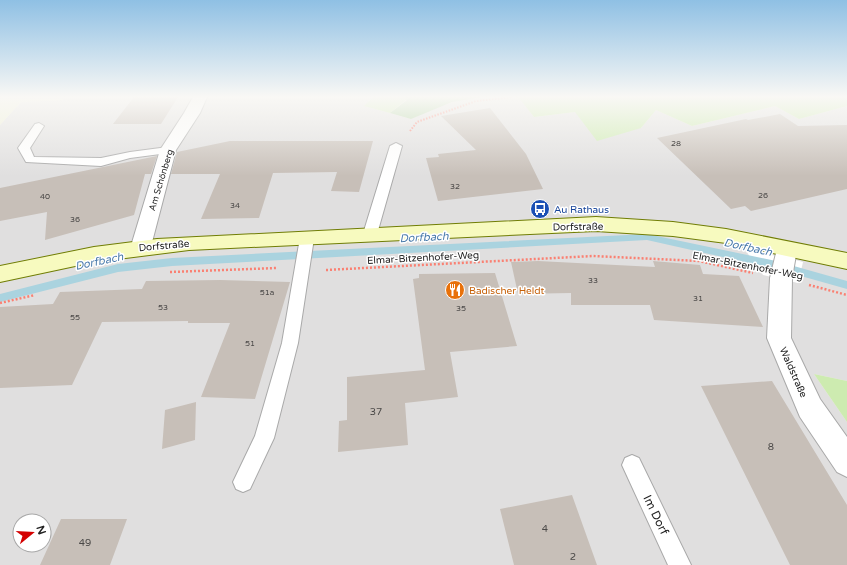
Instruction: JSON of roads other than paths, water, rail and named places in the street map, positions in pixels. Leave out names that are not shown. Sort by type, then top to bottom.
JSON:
[{"type":"main road","name":"Dorfstraße","points":[[0,274],[141,246],[207,241],[305,242],[370,234],[596,224],[673,229],[726,236],[783,266],[847,261]]},
{"type":"street","name":"Am Schönberg","points":[[141,246],[168,150],[185,123]]},
{"type":"street","name":"Waldstraße","points":[[783,266],[779,338],[810,408],[847,462]]},
{"type":"lane","points":[[39,126],[24,148],[30,160],[101,162],[130,155],[168,150]]},
{"type":"lane","points":[[370,234],[396,146]]},
{"type":"lane","points":[[243,482],[264,438],[290,343],[305,242]]},
{"type":"lane","name":"Im Dorf","points":[[632,465],[680,565]]},
{"type":"waterway","name":"Dorfbach","points":[[0,298],[118,268],[172,262],[647,237],[776,265],[847,285]]},
{"type":"place","name":"Au Rathaus","points":[[540,209]]},
{"type":"place","name":"Badischer Heldt","points":[[455,290]]}]
